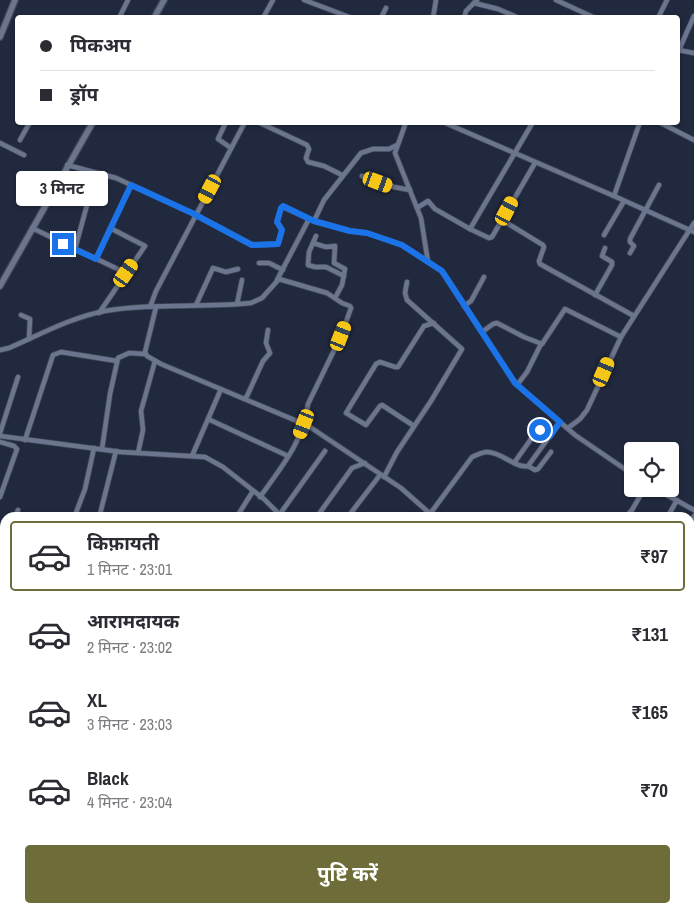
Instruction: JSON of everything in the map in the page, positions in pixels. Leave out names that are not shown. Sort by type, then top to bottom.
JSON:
[{"type":"highway","points":[[606,913],[661,913]]},
{"type":"highway","points":[[687,913],[694,913]]},
{"type":"street","points":[[0,37],[15,0]]},
{"type":"street","points":[[120,15],[128,0]]},
{"type":"street","points":[[156,15],[164,0]]},
{"type":"street","points":[[265,15],[273,0]]},
{"type":"street","points":[[304,0],[345,15]]},
{"type":"street","points":[[434,15],[436,0]]},
{"type":"street","points":[[556,0],[589,15]]},
{"type":"street","points":[[660,15],[667,0]]},
{"type":"street","points":[[465,15],[467,10],[475,2],[512,15]]},
{"type":"street","points":[[382,15],[386,8]]},
{"type":"street","points":[[332,15],[333,10]]},
{"type":"street","points":[[680,46],[694,16]]},
{"type":"street","points":[[680,50],[694,53]]},
{"type":"street","points":[[20,140],[28,125]]},
{"type":"street","points":[[0,286],[90,125]]},
{"type":"street","points":[[225,125],[218,139],[231,148]]},
{"type":"street","points":[[145,354],[156,291],[243,125]]},
{"type":"street","points":[[265,125],[308,145],[306,158],[308,162],[324,166],[342,175]]},
{"type":"street","points":[[405,125],[396,156],[421,218],[428,262]]},
{"type":"street","points":[[451,125],[692,231]]},
{"type":"street","points":[[470,229],[531,125]]},
{"type":"street","points":[[614,196],[639,125]]},
{"type":"street","points":[[665,125],[694,140]]},
{"type":"street","points":[[0,143],[24,155]]},
{"type":"street","points":[[0,350],[99,313],[153,307],[257,302],[277,280],[311,220],[342,175],[363,152],[373,149],[389,149],[398,145]]},
{"type":"street","points":[[417,208],[428,201],[435,209],[490,238],[535,163]]},
{"type":"street","points":[[67,166],[116,178],[196,215],[254,246],[278,244],[282,230],[277,222],[282,207],[311,220],[350,231],[367,233],[402,245],[442,271],[517,385],[560,422],[624,468]]},
{"type":"street","points":[[362,176],[394,187],[410,190]]},
{"type":"street","points":[[60,179],[79,188],[80,198],[87,206],[75,249]]},
{"type":"street","points":[[630,253],[634,246],[630,239],[646,212],[659,184]]},
{"type":"street","points":[[96,259],[131,185]]},
{"type":"street","points":[[604,235],[624,201]]},
{"type":"street","points":[[502,220],[543,245],[540,264],[634,316]]},
{"type":"street","points":[[568,428],[580,419],[587,410],[621,337],[692,231],[694,222]]},
{"type":"street","points":[[32,228],[126,273]]},
{"type":"street","points":[[99,313],[145,246],[110,228]]},
{"type":"street","points":[[316,236],[308,257],[308,265],[326,267],[344,276]]},
{"type":"street","points":[[313,243],[326,247],[334,246],[333,262],[345,269],[342,286],[336,298]]},
{"type":"street","points":[[596,295],[612,265],[612,262],[602,256],[605,248]]},
{"type":"street","points":[[259,263],[268,263],[283,270]]},
{"type":"street","points":[[196,305],[213,268],[226,272],[238,269]]},
{"type":"street","points":[[464,306],[472,301],[484,277]]},
{"type":"street","points":[[260,497],[288,456],[304,424],[308,413],[308,404],[341,336],[351,308],[327,292],[282,279],[277,280]]},
{"type":"street","points":[[237,304],[242,280]]},
{"type":"street","points":[[352,512],[382,476],[462,349],[407,300],[405,293],[407,282]]},
{"type":"street","points":[[517,385],[527,372],[541,344],[544,343],[565,309],[621,337]]},
{"type":"street","points":[[21,315],[30,318],[29,339]]},
{"type":"street","points":[[414,426],[382,405],[366,424],[346,412],[376,364],[380,362],[398,367],[424,326],[434,323]]},
{"type":"street","points":[[482,332],[497,323],[541,344]]},
{"type":"street","points":[[244,399],[263,361],[270,353],[266,344],[268,330]]},
{"type":"street","points":[[25,440],[53,355],[61,352],[117,360]]},
{"type":"street","points":[[102,449],[117,360],[120,356],[128,353],[145,354],[155,361],[304,424],[364,462],[405,491],[424,512]]},
{"type":"street","points":[[138,453],[142,430],[141,411],[155,361]]},
{"type":"street","points":[[18,377],[0,434],[25,440],[116,451],[209,458],[253,491],[277,512]]},
{"type":"street","points":[[192,456],[221,389]]},
{"type":"street","points":[[208,419],[288,456]]},
{"type":"street","points":[[528,466],[560,422]]},
{"type":"street","points":[[514,463],[536,432],[540,430],[550,436]]},
{"type":"street","points":[[0,442],[14,446],[17,449],[0,497]]},
{"type":"street","points":[[76,512],[85,489],[94,448]]},
{"type":"street","points":[[101,512],[116,451]]},
{"type":"street","points":[[284,512],[326,451]]},
{"type":"street","points":[[431,512],[472,457],[483,452],[490,452],[504,456],[522,467],[528,466],[534,470],[538,469],[551,452]]},
{"type":"street","points":[[320,512],[352,468],[364,462]]},
{"type":"street","points":[[240,512],[253,491]]},
{"type":"street","points":[[630,512],[639,497]]},
{"type":"street","points":[[671,497],[694,509]]},
{"type":"street","points":[[670,512],[677,500]]},
{"type":"route","points":[[63,244],[96,259],[131,185],[192,213],[254,246],[278,244],[282,228],[277,222],[283,206],[314,221],[350,231],[367,233],[402,245],[442,271],[515,383],[560,422],[550,436],[540,430]]}]
